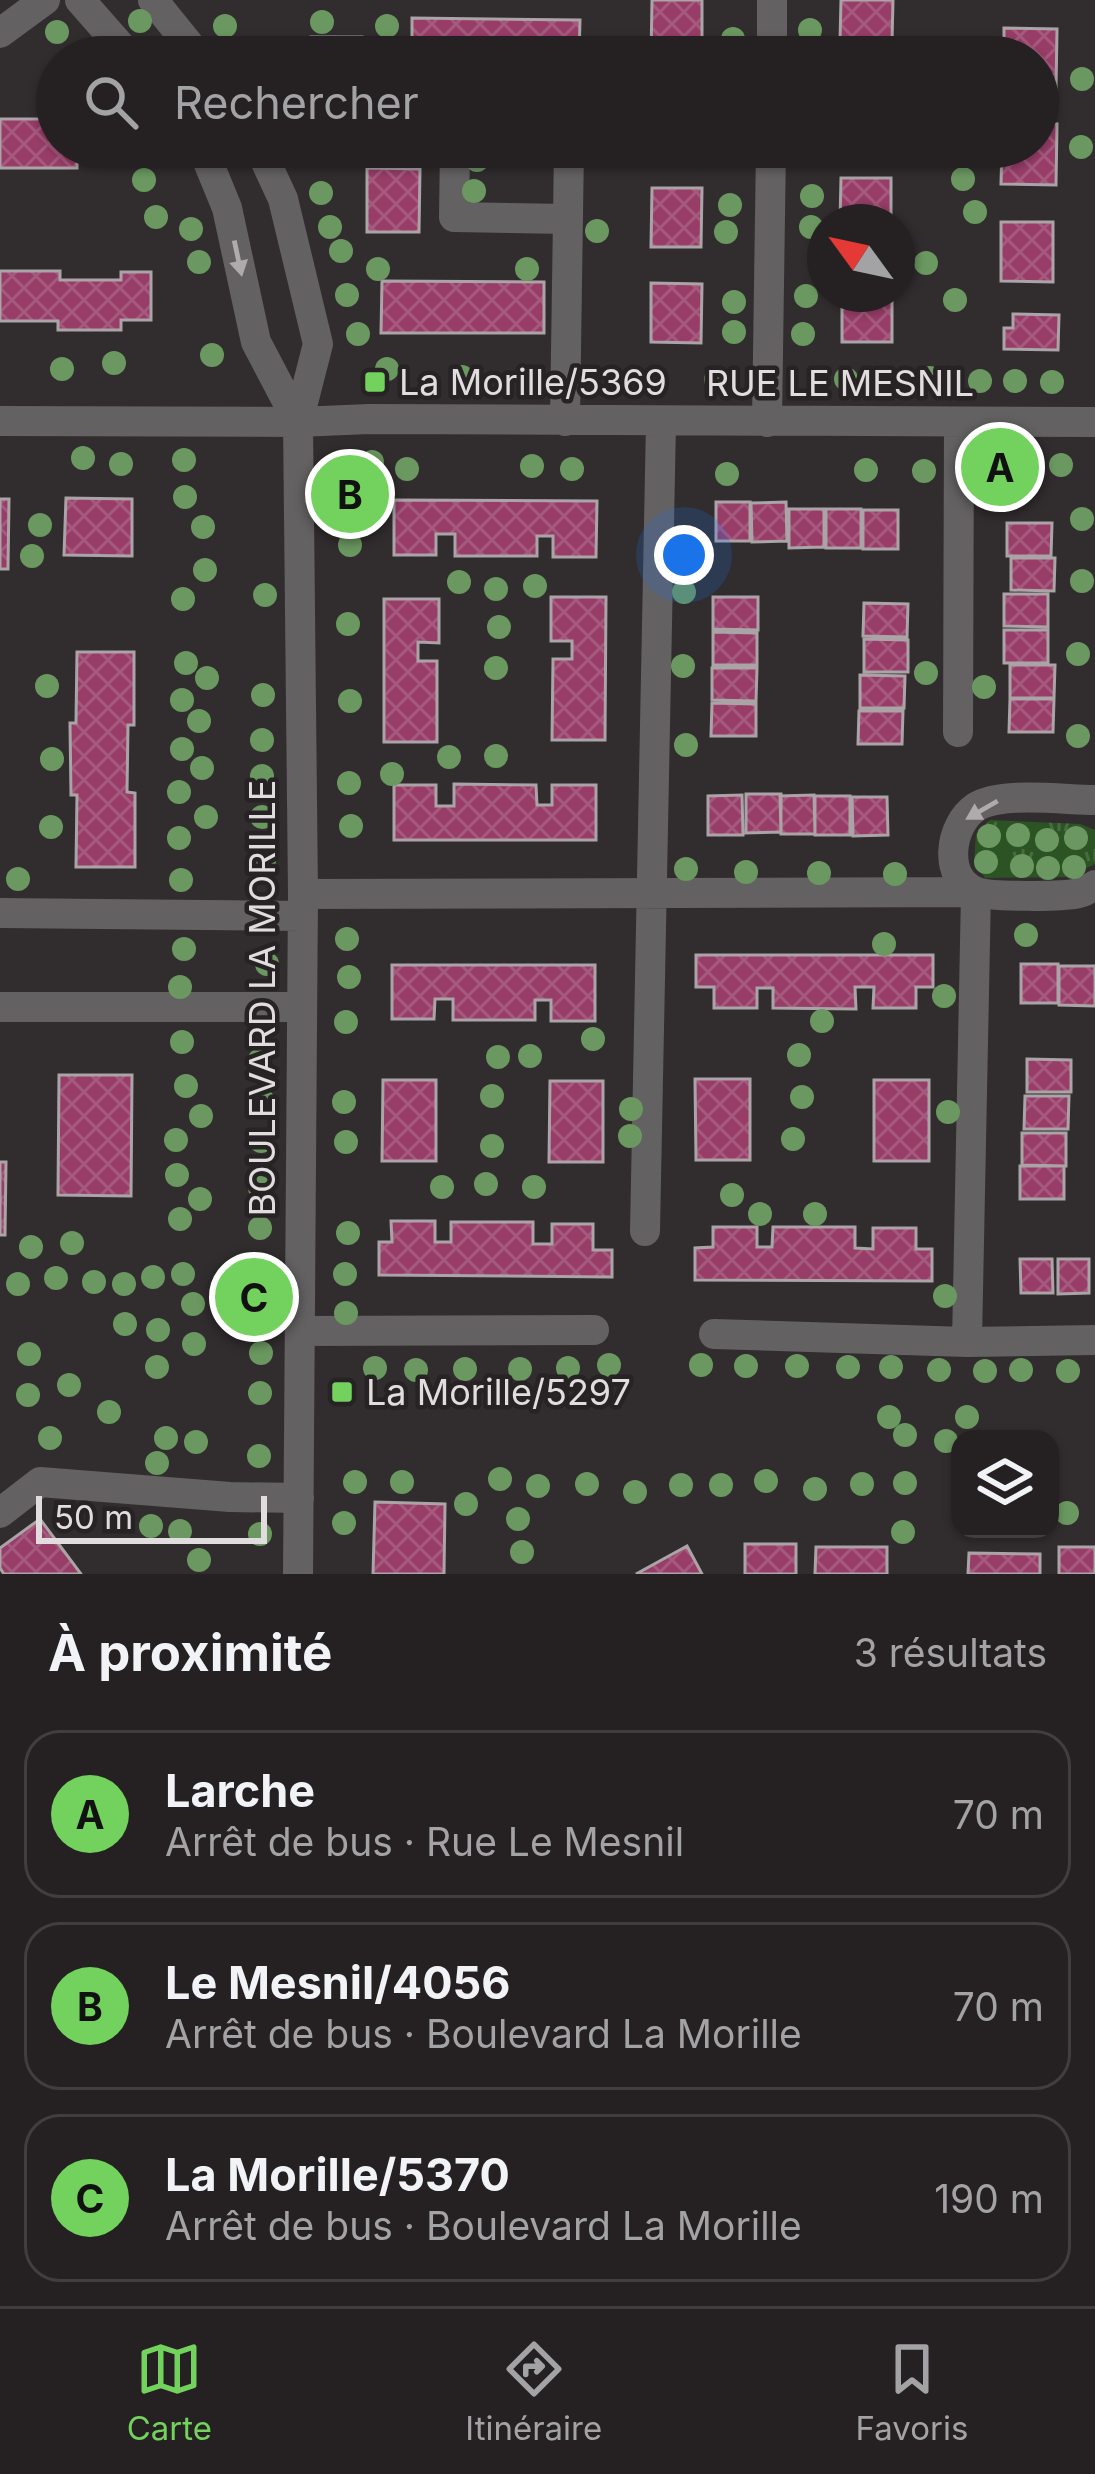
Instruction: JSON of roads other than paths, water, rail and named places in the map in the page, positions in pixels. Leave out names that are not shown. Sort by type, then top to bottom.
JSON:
[{"type":"street","points":[[0,33],[45,0]]},
{"type":"street","points":[[80,0],[112,36]]},
{"type":"street","points":[[153,0],[182,36]]},
{"type":"street","points":[[772,0],[772,36]]},
{"type":"street","name":"BOULEVARD LA MORILLE","points":[[211,168],[227,208],[256,342],[298,422]]},
{"type":"street","name":"BOULEVARD LA MORILLE","points":[[269,168],[283,199],[318,344],[298,422],[303,905],[298,1574]]},
{"type":"street","points":[[455,168],[454,218],[568,219]]},
{"type":"street","points":[[565,421],[569,168]]},
{"type":"street","points":[[767,422],[771,168]]},
{"type":"street","name":"RUE LE MESNIL","points":[[0,421],[1095,422]]},
{"type":"street","points":[[645,1232],[661,422]]},
{"type":"street","points":[[958,422],[958,732]]},
{"type":"street","points":[[967,1342],[976,892],[960,878],[952,851],[960,824],[977,806],[1004,799],[1095,800]]},
{"type":"street","points":[[0,913],[650,893],[1078,894],[1095,885]]},
{"type":"street","points":[[0,1007],[302,1007]]},
{"type":"street","points":[[301,1331],[594,1330]]},
{"type":"street","points":[[714,1334],[967,1342],[1095,1340]]},
{"type":"street","points":[[0,1513],[40,1482],[299,1498]]},
{"type":"place","name":"La Morille/5369","points":[[375,382]]},
{"type":"place","name":"Larche","points":[[1000,467]]},
{"type":"place","name":"Le Mesnil/4056","points":[[350,494]]},
{"type":"place","name":"La Morille/5370","points":[[254,1297]]},
{"type":"place","name":"La Morille/5297","points":[[342,1392]]}]
